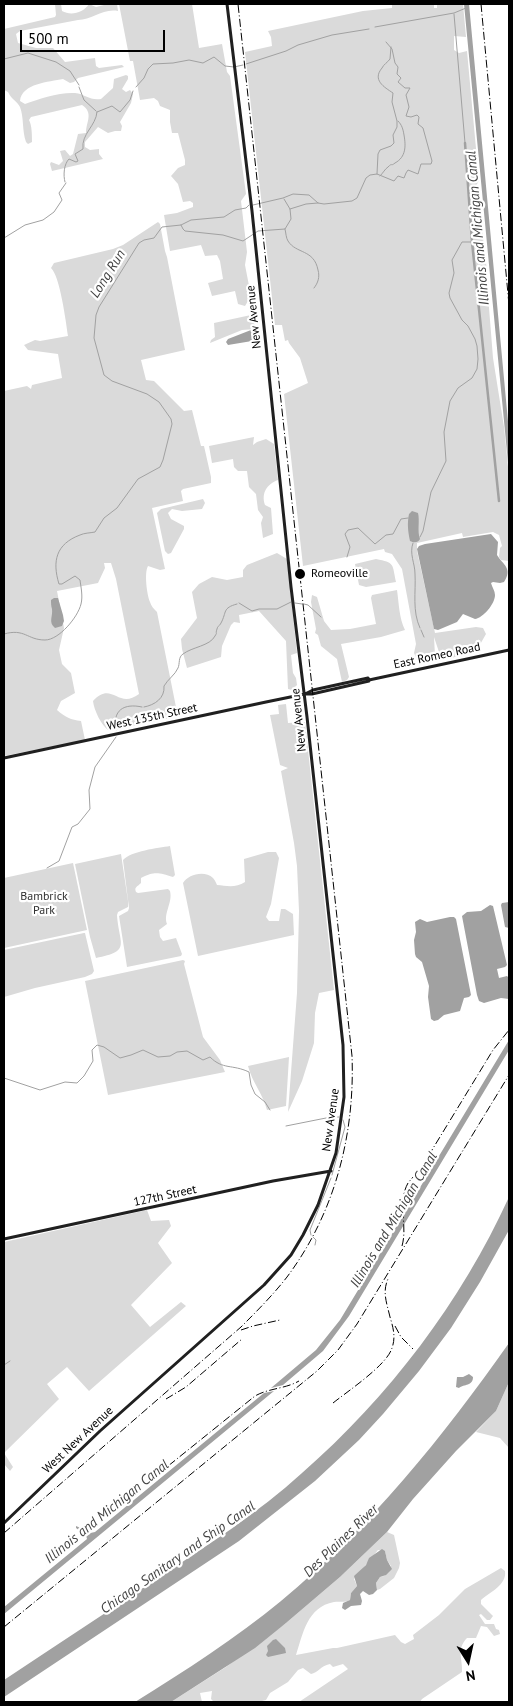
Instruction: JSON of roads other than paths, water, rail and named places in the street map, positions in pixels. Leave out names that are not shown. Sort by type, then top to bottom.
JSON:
[{"type":"main road","name":"New Avenue","points":[[166,1372],[264,1285],[282,1266],[308,1228],[331,1171],[342,1116],[344,1081],[344,1059],[305,694],[291,587],[254,227],[227,4]]},
{"type":"main road","name":"East Romeo Road","points":[[305,694],[313,690],[368,678],[370,680],[509,650]]},
{"type":"main road","name":"West 135th Street","points":[[4,758],[305,694]]},
{"type":"main road","name":"127th Street","points":[[4,1239],[263,1183],[331,1171]]},
{"type":"main road","name":"West New Avenue","points":[[4,1523],[97,1433],[166,1372]]},
{"type":"waterway","points":[[375,27],[454,13],[466,8]]},
{"type":"waterway","points":[[454,14],[465,143]]},
{"type":"waterway","points":[[246,64],[332,35],[369,29]]},
{"type":"waterway","name":"Long Run","points":[[253,205],[293,194],[309,195],[318,203],[324,204],[352,201],[357,198],[366,178],[370,175],[377,174],[394,181],[398,176],[404,178],[408,170],[418,174],[421,164],[431,164],[432,161],[423,128],[418,124],[419,117],[417,115],[406,116],[409,107],[406,95],[410,88],[405,88],[398,82],[401,78],[397,74],[398,67],[395,63],[392,49],[386,42]]},
{"type":"waterway","points":[[377,174],[378,154],[380,150],[394,143],[393,135],[397,127],[392,102],[393,93],[380,83],[378,76],[390,59],[391,47]]},
{"type":"waterway","points":[[4,59],[28,53],[56,62],[70,71],[79,85]]},
{"type":"waterway","points":[[136,87],[153,64],[189,60],[203,63],[214,57],[225,66],[243,65]]},
{"type":"waterway","points":[[79,87],[84,100],[96,111]]},
{"type":"waterway","points":[[97,112],[112,106],[120,112],[130,100],[133,91]]},
{"type":"waterway","points":[[65,182],[66,164],[69,159],[78,161],[75,154],[83,149],[84,139],[94,122],[97,112]]},
{"type":"waterway","points":[[380,176],[386,169],[399,161],[404,151],[403,131],[398,121]]},
{"type":"waterway","name":"Illinois and Michigan Canal","points":[[465,143],[472,242],[499,501]]},
{"type":"waterway","points":[[4,238],[25,225],[43,220],[54,212],[62,200],[59,193],[66,183]]},
{"type":"waterway","points":[[181,225],[185,231],[223,235],[243,241],[258,231],[285,229],[291,219],[290,209],[284,199]]},
{"type":"waterway","points":[[290,209],[306,204],[318,203]]},
{"type":"waterway","name":"Long Run","points":[[4,634],[17,632],[45,640],[56,636],[67,627],[79,609],[82,601],[82,592],[80,580],[75,576],[59,584],[56,561],[61,548],[72,539],[83,534],[95,532],[104,518],[117,508],[138,479],[160,467],[163,460],[172,424],[171,419],[159,402],[147,394],[112,381],[104,375],[94,338],[96,315],[99,307],[139,243],[154,238],[162,227],[181,225],[191,220],[224,217],[235,210],[246,208],[249,205]]},
{"type":"waterway","points":[[285,229],[287,240],[291,245],[309,255],[316,263],[319,277],[314,288]]},
{"type":"waterway","name":"Illinois and Michigan Canal","points":[[420,537],[431,492],[446,461],[444,432],[450,401],[458,388],[472,378],[477,369],[478,359],[475,339],[468,326],[462,320],[449,293],[454,273],[452,260],[462,242],[472,242]]},
{"type":"waterway","points":[[347,557],[350,547],[345,534],[348,530],[358,528],[375,544],[386,535],[393,534],[401,519],[408,518]]},
{"type":"waterway","points":[[413,543],[415,608],[420,628]]},
{"type":"waterway","points":[[239,603],[252,611],[277,609],[291,602]]},
{"type":"waterway","points":[[295,603],[302,604]]},
{"type":"waterway","points":[[144,707],[152,705],[161,697],[164,686],[178,668],[181,655],[213,639],[227,609],[237,604]]},
{"type":"waterway","points":[[304,604],[308,605],[321,617]]},
{"type":"waterway","points":[[421,630],[424,637]]},
{"type":"waterway","points":[[116,730],[116,717],[121,710],[130,706],[142,707]]},
{"type":"waterway","points":[[47,868],[59,861],[72,827],[78,824],[90,809],[89,790],[95,767],[116,737]]},
{"type":"waterway","points":[[4,1078],[40,1090],[65,1082],[77,1083],[84,1076],[93,1061],[92,1050],[97,1045],[104,1047],[120,1058],[143,1050],[158,1057],[187,1051],[203,1060],[210,1057],[219,1064],[249,1072],[255,1094],[265,1102],[270,1110]]},
{"type":"waterway","points":[[286,1126],[339,1117]]},
{"type":"waterway","points":[[332,1175],[345,1127],[343,1120]]},
{"type":"waterway","points":[[311,1235],[310,1230],[331,1178]]},
{"type":"waterway","points":[[313,1237],[316,1240],[315,1245]]},
{"type":"waterway","points":[[4,1365],[10,1361]]},
{"type":"railway","points":[[4,1533],[241,1327],[282,1284],[304,1252],[329,1200],[339,1172],[350,1114],[352,1056],[238,4]]},
{"type":"railway","points":[[481,4],[509,305]]},
{"type":"railway","points":[[402,1246],[404,1238],[403,1198],[408,1183],[421,1168],[493,1050],[509,1030]]},
{"type":"railway","points":[[4,1627],[317,1371],[338,1350],[357,1324],[509,1075]]},
{"type":"railway","points":[[333,1403],[375,1370],[389,1355],[394,1340],[394,1332],[386,1303],[385,1293],[388,1279]]},
{"type":"railway","points":[[241,1330],[280,1320]]},
{"type":"railway","points":[[395,1326],[401,1337],[413,1349]]},
{"type":"railway","points":[[166,1399],[186,1387],[242,1339]]},
{"type":"railway","points":[[147,1483],[255,1396],[299,1381]]},
{"type":"place","name":"Romeoville","points":[[300,574]]},
{"type":"park label","name":"Bambrick Park","points":[[44,904]]},
{"type":"water label","name":"Des Plaines River","points":[[341,1541]]},
{"type":"water label","name":"Chicago Sanitary and Ship Canal","points":[[178,1558]]}]
